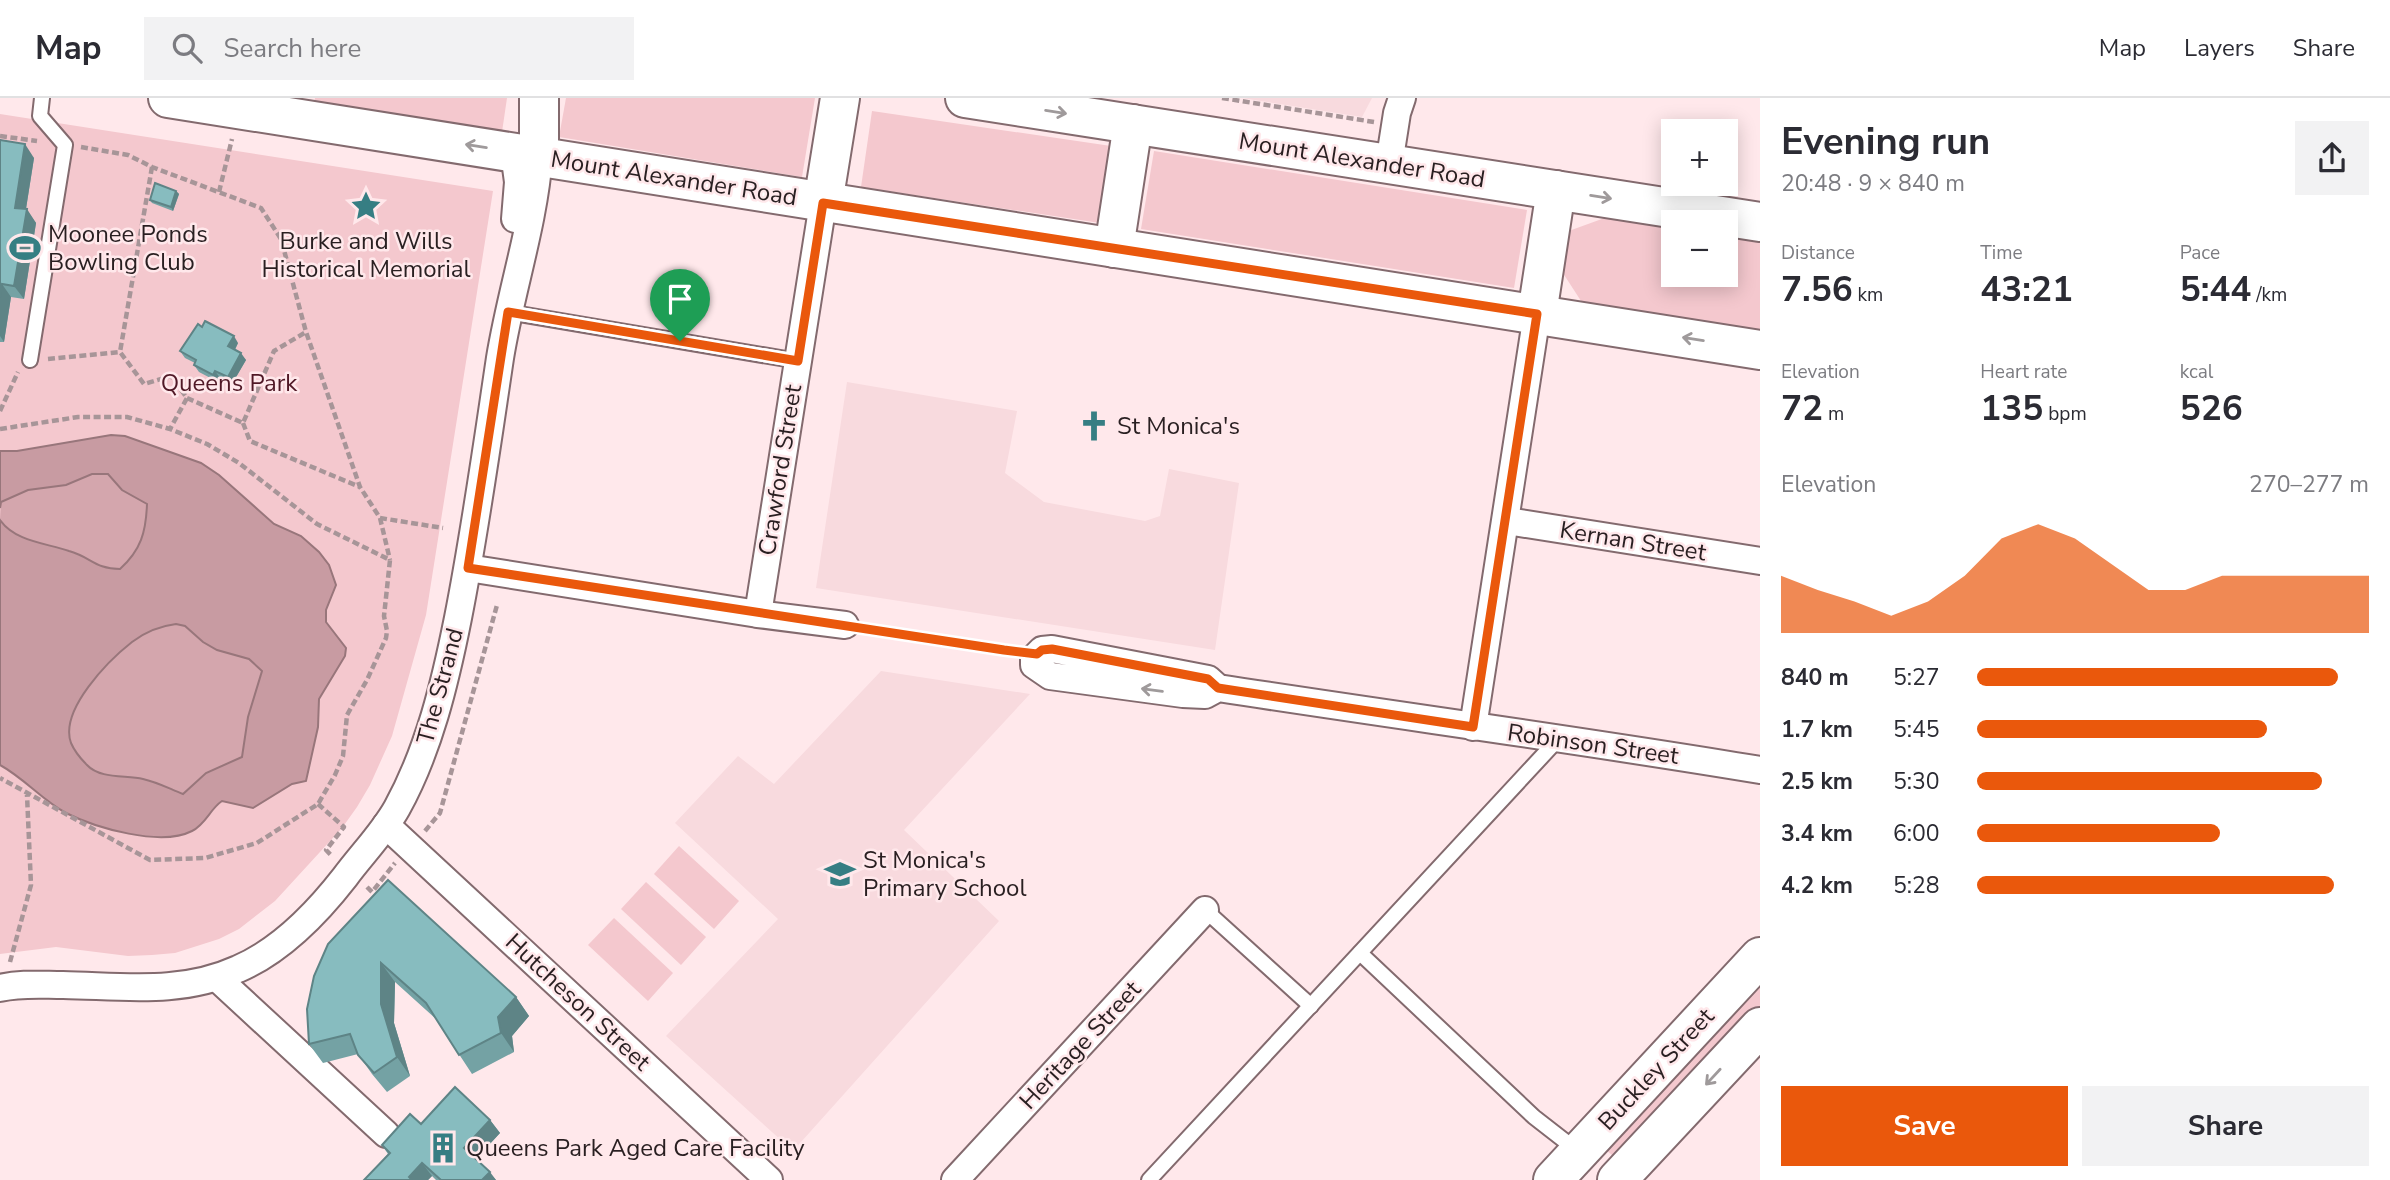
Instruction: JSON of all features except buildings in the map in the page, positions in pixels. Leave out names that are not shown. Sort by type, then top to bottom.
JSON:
[{"type":"main road","name":"Mount Alexander Road","points":[[169,98],[239,109],[284,107],[526,154],[823,203],[1760,350]]},
{"type":"main road","points":[[520,98],[526,154]]},
{"type":"main road","points":[[526,154],[539,98]]},
{"type":"main road","points":[[823,203],[840,98]]},
{"type":"main road","name":"Mount Alexander Road","points":[[973,99],[1760,222]]},
{"type":"main road","points":[[1114,248],[1133,124]]},
{"type":"main road","points":[[1537,314],[1556,190]]},
{"type":"main road","name":"Buckley Street","points":[[1553,1180],[1580,1166],[1760,957]]},
{"type":"main road","name":"Buckley Street","points":[[1616,1180],[1760,1027]]},
{"type":"main road","points":[[1580,1166],[1616,1180]]},
{"type":"street","points":[[1389,164],[1402,98]]},
{"type":"street","name":"The Strand","points":[[2,988],[31,985],[152,988],[181,986],[217,978],[257,960],[280,943],[331,895],[386,825],[408,785],[430,729],[452,648],[468,568],[508,312],[535,193],[526,154]]},
{"type":"street","name":"Crawford Street","points":[[758,614],[823,203]]},
{"type":"street","points":[[1473,727],[1537,314]]},
{"type":"street","name":"Kernan Street","points":[[1507,521],[1760,561]]},
{"type":"street","points":[[468,568],[758,614],[845,625]]},
{"type":"street","name":"Robinson Street","points":[[1037,654],[1034,665],[1050,676],[1183,694],[1205,695],[1218,688],[1473,727],[1560,737],[1760,770]]},
{"type":"street","name":"Hutcheson Street","points":[[386,825],[754,1175]]},
{"type":"street","name":"Heritage Street","points":[[955,1180],[1205,910]]},
{"type":"street","points":[[217,978],[386,1134]]},
{"type":"lane","points":[[30,360],[65,145],[40,116],[42,98]]},
{"type":"lane","points":[[508,312],[798,361]]},
{"type":"lane","points":[[1149,1180],[1560,737]]},
{"type":"lane","points":[[1205,910],[1311,1006]]},
{"type":"lane","points":[[1360,953],[1534,1117],[1580,1166]]},
{"type":"path","points":[[1222,98],[1395,125]]},
{"type":"path","points":[[219,192],[239,109]]},
{"type":"path","points":[[0,136],[128,155],[152,167],[261,208],[281,239],[306,332],[360,487],[380,518],[390,560],[384,616],[386,638],[347,715],[343,756],[335,775],[318,804],[257,843],[205,858],[150,860],[0,778]]},
{"type":"path","points":[[152,167],[120,352],[144,384],[170,376],[187,398],[243,423]]},
{"type":"path","points":[[306,332],[274,351],[243,423],[250,441],[360,487]]},
{"type":"path","points":[[0,411],[23,362],[120,352]]},
{"type":"path","points":[[170,429],[187,398]]},
{"type":"path","points":[[0,429],[78,417],[127,417],[170,429],[207,444],[239,463],[317,524],[390,560]]},
{"type":"path","points":[[380,518],[443,528]]},
{"type":"path","points":[[845,625],[1037,654]]},
{"type":"path","points":[[2,988],[31,886],[27,794]]},
{"type":"shaded area","points":[[1242,98],[1372,98],[1362,117]]},
{"type":"shaded area","points":[[847,382],[1017,411],[1005,473],[1044,502],[1145,521],[1160,516],[1169,469],[1239,483],[1215,650],[816,588]]},
{"type":"shaded area","points":[[111,435],[125,436],[201,463],[219,475],[274,524],[301,536],[319,552],[329,565],[336,585],[326,610],[326,622],[346,648],[345,656],[319,699],[318,727],[306,781],[292,784],[253,808],[222,801],[192,831],[163,837],[111,830],[66,813],[0,765],[0,520],[14,533],[32,541],[76,553],[105,567],[120,569],[133,555],[141,540],[147,504],[122,490],[108,474],[92,474],[66,485],[28,490],[1,502],[0,508],[0,451],[17,451]],"holes":[[[164,626],[185,626],[203,642],[217,650],[249,659],[262,671],[248,717],[242,757],[206,773],[183,794],[148,780],[106,775],[92,769],[74,749],[69,730],[72,716],[88,687],[99,673],[137,638]]]},
{"type":"shaded area","points":[[92,474],[108,474],[122,490],[147,504],[141,540],[133,555],[120,569],[104,567],[70,551],[32,541],[14,533],[0,520],[1,502],[28,490],[66,485]]},
{"type":"shaded area","points":[[176,624],[184,626],[217,650],[249,659],[262,671],[248,717],[242,757],[206,773],[184,794],[148,780],[99,773],[74,749],[69,730],[79,701],[111,661],[142,635]]},
{"type":"shaded area","name":"St Monica's Primary School","points":[[881,671],[1030,694],[904,830],[999,921],[793,1151],[666,1036],[778,919],[675,823],[738,756],[774,784]]},
{"type":"green space","points":[[315,98],[507,98],[502,132],[314,103]]},
{"type":"green space","points":[[566,98],[815,98],[802,177],[559,137]]},
{"type":"green space","points":[[872,111],[1111,146],[1100,223],[861,187]]},
{"type":"green space","name":"Queens Park","points":[[0,114],[493,191],[426,615],[392,736],[357,807],[342,828],[275,901],[239,929],[219,939],[175,953],[128,956],[56,947],[0,954]]},
{"type":"green space","points":[[1154,151],[1527,210],[1514,288],[1141,229]]},
{"type":"green space","points":[[1610,216],[1661,224],[1661,287],[1738,287],[1738,237],[1760,241],[1760,330],[1583,304],[1559,267],[1566,232]]},
{"type":"green space","points":[[679,846],[739,901],[714,929],[654,874]]},
{"type":"green space","points":[[646,882],[706,937],[681,965],[621,909]]},
{"type":"green space","points":[[614,918],[673,973],[648,1001],[588,945]]},
{"type":"green space","points":[[1760,973],[1760,1011],[1626,1155],[1612,1155],[1606,1150]]},
{"type":"place","name":"Burke and Wills Historical Memorial","points":[[366,206]]},
{"type":"place","name":"Moonee Ponds Bowling Club","points":[[25,248]]},
{"type":"place","name":"St Monica's","points":[[1094,426]]},
{"type":"place","name":"St Monica's Primary School","points":[[840,874]]},
{"type":"place","name":"Queens Park Aged Care Facility","points":[[443,1148]]},
{"type":"route","points":[[823,203],[1537,314],[1473,727],[1218,688],[1208,679],[1052,649],[1042,650],[1037,654],[1004,650],[468,568],[508,312],[680,341],[798,361],[823,203]]}]
